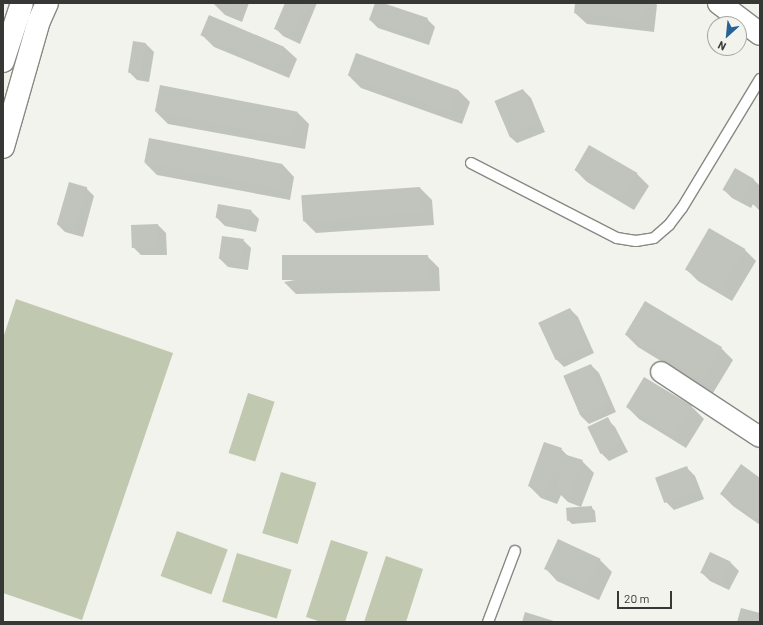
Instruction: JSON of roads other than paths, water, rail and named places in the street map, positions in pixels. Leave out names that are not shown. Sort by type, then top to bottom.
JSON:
[{"type":"main road","points":[[3,60],[22,3]]},
{"type":"main road","points":[[3,147],[7,118],[39,21],[47,3]]},
{"type":"main road","points":[[719,3],[760,34]]},
{"type":"street","points":[[661,372],[760,437]]},
{"type":"lane","points":[[471,163],[617,238],[636,241],[654,238],[669,225],[682,208],[760,79]]},
{"type":"lane","points":[[488,622],[515,551]]}]
